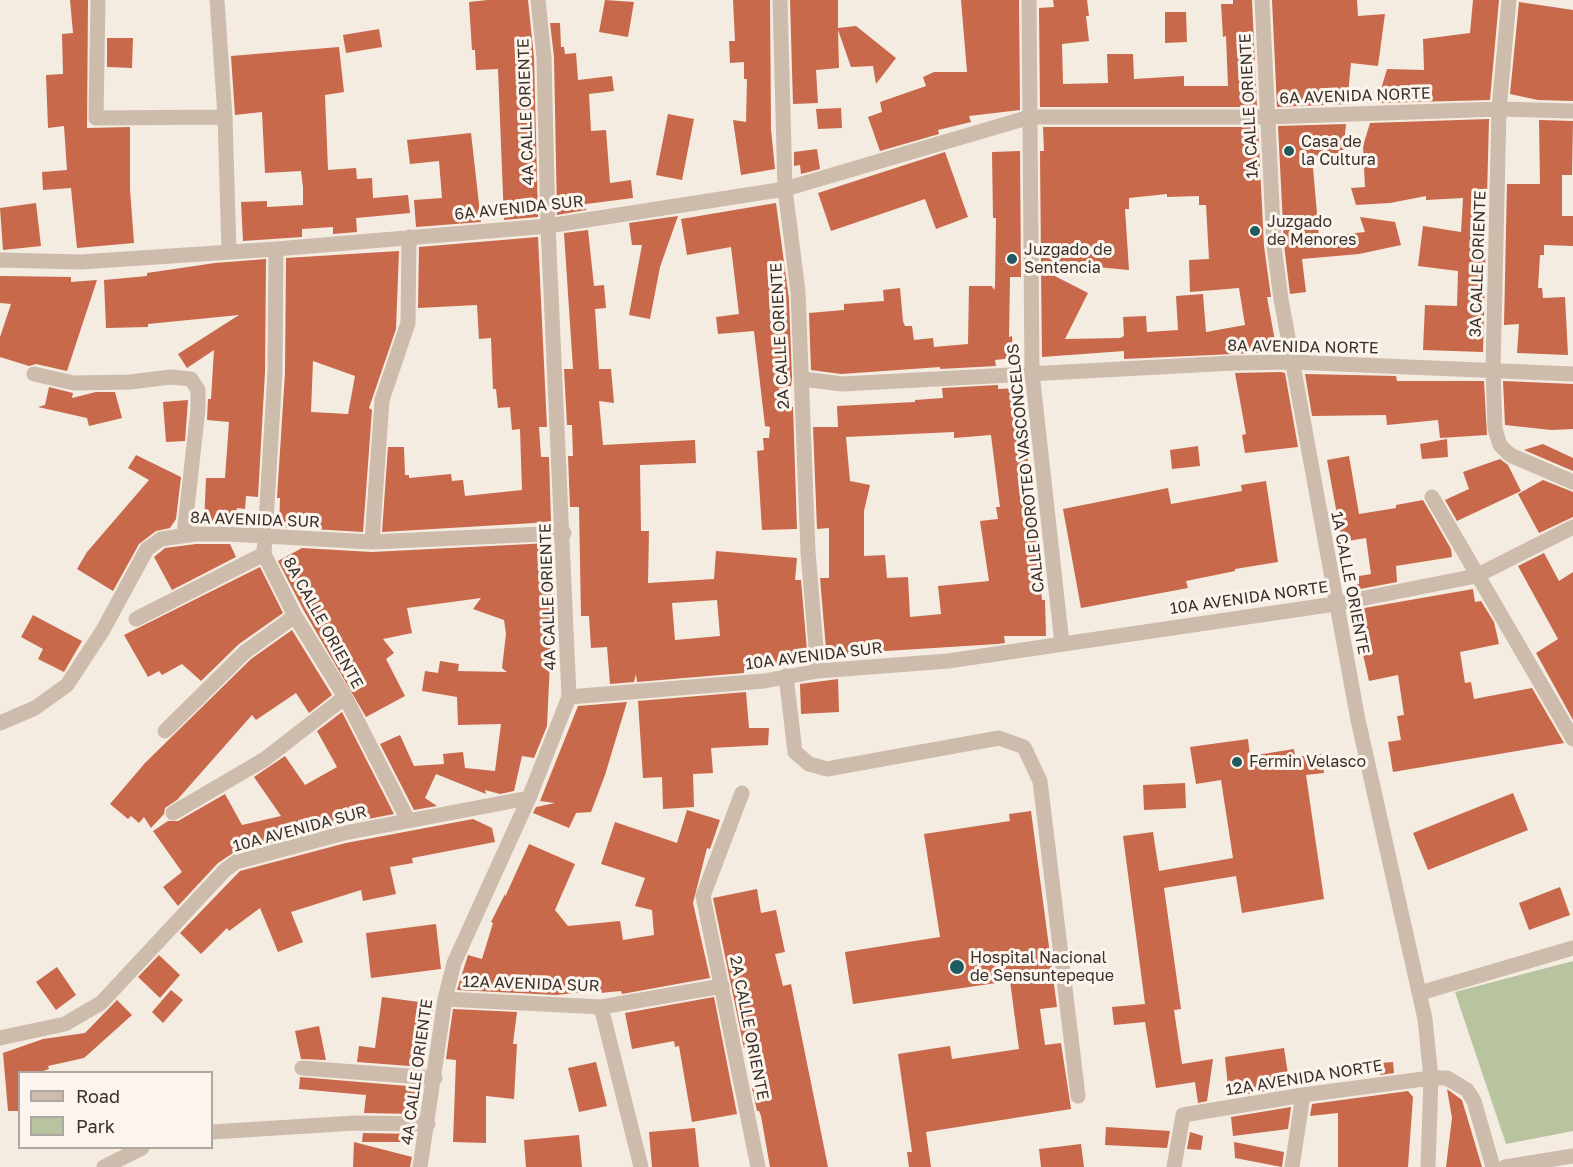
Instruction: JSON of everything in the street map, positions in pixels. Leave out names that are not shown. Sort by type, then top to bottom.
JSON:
[{"type":"street","points":[[98,0],[96,118],[225,117]]},
{"type":"street","points":[[217,0],[225,117],[229,251]]},
{"type":"street","name":"4A CALLE ORIENTE","points":[[420,1167],[445,999],[454,963],[529,798],[569,697],[564,533],[548,225],[544,57],[538,0]]},
{"type":"street","name":"2A CALLE ORIENTE","points":[[780,0],[785,189],[798,292],[808,552],[818,671]]},
{"type":"street","name":"CALLE DOROTEO VASCONCELOS","points":[[1029,0],[1032,373],[1062,644]]},
{"type":"street","name":"1A CALLE ORIENTE","points":[[1262,0],[1274,246],[1291,362],[1335,604],[1374,795],[1420,993],[1431,1078],[1428,1167]]},
{"type":"street","name":"3A CALLE ORIENTE","points":[[1509,0],[1499,109],[1493,370],[1495,429],[1500,445],[1510,455],[1573,482]]},
{"type":"street","name":"6A AVENIDA NORTE","points":[[1030,117],[1267,117],[1499,109],[1573,111]]},
{"type":"street","name":"6A AVENIDA SUR","points":[[0,260],[81,262],[276,249],[548,225],[785,189],[1030,117]]},
{"type":"street","points":[[372,542],[382,400],[408,324],[409,237]]},
{"type":"street","name":"8A CALLE ORIENTE","points":[[276,249],[275,372],[264,554],[295,616],[345,697],[408,820]]},
{"type":"street","name":"8A AVENIDA NORTE","points":[[1032,373],[1291,362],[1573,374]]},
{"type":"street","points":[[802,380],[843,384],[1032,373]]},
{"type":"street","points":[[34,374],[74,383],[130,382],[171,377],[191,379],[198,390],[198,409],[183,536]]},
{"type":"street","points":[[1432,497],[1573,739]]},
{"type":"street","name":"10A AVENIDA NORTE","points":[[1062,644],[1335,604],[1476,576],[1573,527]]},
{"type":"street","name":"8A AVENIDA SUR","points":[[0,723],[35,708],[67,685],[103,630],[147,549],[161,539],[228,534],[372,542],[564,533]]},
{"type":"street","points":[[136,619],[264,554]]},
{"type":"street","points":[[165,731],[245,652],[295,616]]},
{"type":"street","name":"10A AVENIDA SUR","points":[[569,697],[818,671],[948,661],[1062,644]]},
{"type":"street","points":[[786,676],[795,752],[808,764],[826,769],[999,738],[1024,747],[1040,781],[1078,1096]]},
{"type":"street","points":[[173,813],[265,759],[345,697]]},
{"type":"street","name":"2A CALLE ORIENTE","points":[[742,793],[704,896],[758,1167]]},
{"type":"street","name":"10A AVENIDA SUR","points":[[0,1038],[65,1024],[101,1003],[225,870],[236,862],[344,833],[529,798]]},
{"type":"street","points":[[1420,993],[1573,948]]},
{"type":"street","name":"12A AVENIDA SUR","points":[[445,999],[601,1007],[722,986]]},
{"type":"street","points":[[601,1007],[641,1167]]},
{"type":"street","points":[[302,1068],[435,1078]]},
{"type":"street","points":[[1431,1078],[1447,1078],[1467,1090],[1474,1101],[1493,1167]]},
{"type":"street","name":"12A AVENIDA NORTE","points":[[1174,1167],[1183,1115],[1303,1095],[1431,1078]]},
{"type":"street","points":[[1292,1167],[1303,1095]]},
{"type":"street","points":[[213,1132],[355,1123],[428,1124]]},
{"type":"street","points":[[104,1167],[140,1149]]},
{"type":"street","points":[[1505,1167],[1573,1156]]},
{"type":"green space","points":[[1573,961],[1573,1131],[1506,1144],[1455,992]]},
{"type":"building","points":[[70,0],[88,0],[87,128],[130,127],[130,189],[134,243],[77,248],[71,188],[43,190],[42,172],[67,170],[64,126],[48,128],[46,75],[63,74],[62,34],[73,33]]},
{"type":"building","points":[[528,0],[534,58],[538,217],[504,220],[498,69],[476,70],[475,50],[472,50],[469,2]]},
{"type":"building","points":[[605,0],[634,2],[628,37],[599,32]]},
{"type":"building","points":[[733,0],[770,0],[771,129],[775,169],[741,175],[733,120],[746,122],[747,79],[744,79],[744,62],[730,63],[729,41],[735,41]]},
{"type":"building","points":[[790,0],[838,0],[838,28],[856,26],[896,58],[876,84],[873,66],[851,67],[838,30],[839,68],[816,70],[818,103],[793,104]]},
{"type":"building","points":[[961,0],[1019,0],[1020,110],[969,116],[971,122],[938,130],[939,134],[880,151],[868,117],[882,112],[880,102],[926,86],[923,77],[934,72],[967,72]]},
{"type":"building","points":[[1053,0],[1087,0],[1089,16],[1086,16],[1089,41],[1062,44],[1063,84],[1108,83],[1107,54],[1133,54],[1134,79],[1184,76],[1184,86],[1228,86],[1226,36],[1223,37],[1221,4],[1233,4],[1233,0],[1252,0],[1257,107],[1040,107],[1039,8],[1054,7]]},
{"type":"building","points":[[1272,0],[1357,0],[1358,16],[1385,14],[1378,66],[1351,63],[1347,104],[1277,107]]},
{"type":"building","points":[[1473,0],[1499,0],[1490,100],[1377,103],[1387,69],[1424,70],[1423,39],[1470,33]]},
{"type":"building","points":[[1519,2],[1573,10],[1573,101],[1538,100],[1510,94]]},
{"type":"building","points":[[1165,12],[1186,12],[1187,42],[1165,43]]},
{"type":"building","points":[[550,23],[560,23],[561,47],[564,47],[565,54],[576,53],[578,80],[612,76],[614,91],[589,94],[591,131],[606,130],[610,183],[631,180],[633,198],[586,204],[586,210],[557,215],[554,57]]},
{"type":"building","points":[[379,29],[382,47],[346,53],[343,35]]},
{"type":"building","points":[[107,38],[133,38],[132,68],[107,67]]},
{"type":"building","points":[[339,47],[344,92],[325,95],[328,170],[356,168],[357,179],[372,178],[373,198],[408,195],[410,213],[356,218],[357,232],[333,234],[333,227],[302,229],[302,237],[243,241],[241,202],[267,201],[267,207],[303,205],[303,187],[301,171],[265,173],[262,112],[235,115],[231,56]]},
{"type":"building","points":[[841,108],[842,128],[818,129],[816,109]]},
{"type":"building","points":[[668,114],[694,119],[682,180],[656,175]]},
{"type":"building","points":[[1489,119],[1483,352],[1423,350],[1425,305],[1457,306],[1458,271],[1418,266],[1423,226],[1461,232],[1463,198],[1426,200],[1426,196],[1390,203],[1356,205],[1351,188],[1365,187],[1363,146],[1370,123]]},
{"type":"building","points":[[1539,120],[1573,121],[1572,175],[1562,175],[1562,216],[1573,216],[1573,246],[1544,245],[1544,255],[1540,255],[1538,288],[1542,288],[1543,298],[1565,297],[1568,355],[1517,353],[1519,324],[1504,325],[1507,184],[1540,184]]},
{"type":"building","points":[[1346,124],[1343,153],[1312,156],[1319,237],[1365,232],[1360,217],[1395,222],[1401,245],[1359,254],[1302,259],[1306,292],[1290,294],[1284,245],[1278,126]]},
{"type":"building","points":[[1043,127],[1258,127],[1264,246],[1271,297],[1267,297],[1277,352],[1124,359],[1124,351],[1042,357],[1041,269],[1088,293],[1065,339],[1120,338],[1124,336],[1123,317],[1146,316],[1147,332],[1178,330],[1176,296],[1203,294],[1206,332],[1245,325],[1239,288],[1190,292],[1189,260],[1209,259],[1206,205],[1199,205],[1199,196],[1167,197],[1167,194],[1129,198],[1129,209],[1125,209],[1129,270],[1041,262],[1040,151],[1044,151]]},
{"type":"building","points":[[471,133],[481,222],[416,227],[414,200],[442,198],[439,161],[410,164],[407,140]]},
{"type":"building","points":[[817,149],[820,169],[801,174],[800,165],[794,166],[794,152]]},
{"type":"building","points":[[1020,151],[1021,277],[1010,277],[1009,337],[1012,336],[1013,358],[995,360],[996,366],[940,369],[940,367],[841,374],[811,370],[809,313],[844,310],[844,304],[884,301],[883,290],[900,288],[903,321],[905,326],[912,326],[914,340],[933,338],[934,347],[968,344],[969,286],[992,286],[994,290],[995,286],[996,218],[993,218],[992,152]]},
{"type":"building","points":[[945,152],[968,217],[936,229],[925,199],[831,231],[818,193]]},
{"type":"building","points":[[36,203],[41,246],[3,250],[0,208]]},
{"type":"building","points":[[776,203],[789,299],[792,378],[791,386],[779,388],[780,408],[793,407],[797,529],[762,530],[757,451],[764,450],[763,438],[769,438],[770,427],[765,426],[754,331],[718,334],[716,317],[739,314],[731,247],[687,255],[681,219]]},
{"type":"building","points":[[678,216],[660,267],[650,319],[629,315],[642,245],[632,245],[629,223]]},
{"type":"building","points":[[588,230],[594,286],[604,285],[606,308],[595,309],[599,369],[611,369],[614,403],[599,401],[603,445],[695,440],[696,463],[640,465],[641,531],[649,531],[648,583],[714,579],[716,551],[797,558],[795,580],[801,580],[808,663],[760,667],[761,669],[744,671],[744,673],[637,682],[636,674],[634,682],[610,684],[607,647],[591,648],[589,616],[581,616],[579,507],[570,507],[568,456],[573,456],[572,425],[567,425],[564,369],[573,369],[564,233]],"holes":[[[717,600],[720,636],[675,640],[672,603]]]},
{"type":"building","points":[[538,237],[547,427],[539,427],[541,457],[549,457],[551,522],[382,532],[388,447],[404,447],[405,475],[409,475],[409,478],[451,474],[452,481],[463,480],[465,496],[522,490],[520,429],[512,430],[510,407],[498,408],[496,389],[493,389],[491,338],[479,339],[477,305],[418,308],[419,247]]},
{"type":"building","points":[[399,251],[396,329],[369,408],[372,410],[363,532],[279,527],[280,498],[277,498],[285,373],[286,258]],"holes":[[[313,361],[355,376],[348,414],[311,412]]]},
{"type":"building","points":[[266,259],[265,372],[258,497],[246,496],[245,509],[237,508],[235,525],[204,524],[206,478],[225,478],[229,422],[207,420],[208,399],[211,399],[214,350],[187,368],[178,354],[239,315],[148,324],[148,327],[106,328],[104,280],[147,276],[147,273],[215,263]]},
{"type":"building","points":[[0,276],[71,277],[71,282],[97,280],[67,371],[36,364],[29,366],[0,357],[0,337],[11,304],[0,303]]},
{"type":"building","points":[[1235,373],[1285,373],[1298,447],[1245,453],[1242,435],[1246,434]]},
{"type":"building","points":[[1305,374],[1396,376],[1397,381],[1484,381],[1487,435],[1440,438],[1438,420],[1387,425],[1386,415],[1312,416]]},
{"type":"building","points":[[1503,381],[1573,384],[1573,429],[1551,430],[1505,425]]},
{"type":"building","points":[[998,385],[998,389],[1016,388],[1020,442],[1026,441],[1042,600],[1045,600],[1046,636],[1004,636],[1005,643],[886,651],[837,657],[837,660],[827,661],[820,578],[829,578],[829,528],[817,529],[813,427],[838,427],[837,406],[915,402],[915,400],[943,398],[942,388]],"holes":[[[954,432],[954,438],[991,435],[1000,507],[996,507],[998,519],[980,521],[989,581],[938,586],[941,614],[910,617],[908,577],[887,578],[885,555],[864,556],[864,511],[870,485],[850,481],[846,437]]]},
{"type":"building","points":[[49,387],[73,393],[72,398],[96,392],[115,392],[122,418],[89,426],[87,418],[38,407],[45,405]]},
{"type":"building","points":[[188,400],[185,441],[166,442],[163,402]]},
{"type":"building","points":[[1447,439],[1448,457],[1422,459],[1420,444]]},
{"type":"building","points":[[1543,444],[1573,458],[1573,471],[1524,450]]},
{"type":"building","points":[[1198,446],[1200,466],[1172,469],[1170,450]]},
{"type":"building","points":[[136,455],[181,477],[176,519],[170,528],[156,531],[139,544],[113,591],[77,569],[87,552],[149,480],[128,468]]},
{"type":"building","points":[[1349,456],[1359,514],[1396,508],[1396,505],[1423,500],[1451,549],[1452,557],[1396,566],[1397,582],[1350,591],[1349,585],[1359,584],[1359,576],[1371,574],[1366,538],[1342,542],[1327,460]]},
{"type":"building","points":[[1500,459],[1508,465],[1521,491],[1457,521],[1445,500],[1469,489],[1463,472]]},
{"type":"building","points":[[1543,480],[1573,492],[1573,517],[1539,533],[1518,494]]},
{"type":"building","points":[[1266,481],[1278,562],[1235,569],[1235,571],[1186,581],[1188,588],[1081,608],[1063,509],[1168,488],[1171,504],[1242,491],[1241,485]]},
{"type":"building","points":[[550,543],[552,609],[547,638],[551,639],[547,726],[534,758],[522,756],[514,791],[500,794],[485,790],[486,794],[436,774],[425,798],[437,806],[414,810],[380,744],[400,735],[414,766],[444,764],[443,754],[463,752],[465,768],[495,771],[501,724],[458,725],[457,697],[422,691],[425,671],[438,673],[440,661],[459,664],[458,671],[507,672],[502,668],[506,634],[504,620],[473,609],[481,598],[407,608],[412,633],[383,639],[394,653],[386,659],[405,696],[366,717],[304,611],[278,561],[302,548],[372,552]]},
{"type":"building","points":[[196,544],[230,544],[236,557],[172,590],[154,557],[165,548]]},
{"type":"building","points":[[1544,553],[1559,581],[1573,572],[1573,720],[1536,653],[1558,639],[1518,566]]},
{"type":"building","points":[[260,567],[283,613],[239,644],[201,681],[182,664],[162,675],[159,671],[148,677],[124,635]]},
{"type":"building","points":[[1473,589],[1475,602],[1481,601],[1494,622],[1499,644],[1460,652],[1465,683],[1471,682],[1474,699],[1532,688],[1564,743],[1393,772],[1388,742],[1401,740],[1397,716],[1404,715],[1398,675],[1369,681],[1353,610]]},
{"type":"building","points":[[33,615],[82,641],[64,672],[38,659],[43,649],[21,637]]},
{"type":"building","points":[[292,630],[332,695],[309,713],[296,693],[256,720],[252,715],[177,800],[165,808],[164,814],[151,828],[144,817],[139,823],[131,816],[128,819],[110,804],[145,763],[251,659]]},
{"type":"building","points":[[838,679],[839,712],[801,714],[800,684]]},
{"type":"building","points":[[746,692],[749,728],[769,728],[768,745],[711,748],[713,773],[693,774],[694,807],[663,809],[662,777],[643,778],[638,701]]},
{"type":"building","points":[[627,702],[591,812],[576,813],[569,828],[533,813],[536,807],[555,803],[540,801],[578,706]]},
{"type":"building","points":[[342,712],[394,814],[342,824],[233,853],[218,863],[178,906],[163,887],[182,872],[153,831],[168,821],[178,821],[225,794],[242,825],[281,816],[254,777],[285,756],[305,785],[337,767],[317,731]]},
{"type":"building","points":[[1248,739],[1250,756],[1294,749],[1295,757],[1321,754],[1324,773],[1306,775],[1324,899],[1242,913],[1236,876],[1164,888],[1181,1009],[1174,1010],[1182,1064],[1213,1059],[1207,1101],[1198,1103],[1195,1082],[1156,1088],[1145,1022],[1114,1025],[1112,1007],[1145,1004],[1123,836],[1153,832],[1159,871],[1233,858],[1221,780],[1196,784],[1190,747]]},
{"type":"building","points":[[1185,783],[1186,808],[1144,810],[1143,785]]},
{"type":"building","points":[[1513,793],[1528,830],[1428,870],[1413,833]]},
{"type":"building","points":[[687,810],[720,820],[710,849],[707,848],[693,903],[710,978],[622,994],[621,991],[600,993],[600,990],[557,995],[457,990],[468,955],[482,959],[493,923],[491,922],[529,844],[575,864],[555,910],[568,926],[620,921],[623,940],[654,935],[652,910],[635,906],[645,878],[601,864],[615,822],[677,843]]},
{"type":"building","points":[[1031,811],[1057,1007],[1040,1009],[1045,1045],[1061,1043],[1071,1109],[926,1132],[931,1167],[909,1167],[907,1152],[912,1152],[898,1054],[950,1046],[952,1059],[1019,1049],[1010,981],[853,1004],[845,952],[940,937],[924,834],[1010,821],[1009,814]]},
{"type":"building","points":[[473,819],[492,828],[495,842],[412,858],[413,863],[390,867],[396,894],[363,901],[361,890],[291,912],[303,942],[278,952],[260,908],[229,931],[227,928],[201,954],[180,933],[240,871],[346,843]]},
{"type":"building","points":[[1560,887],[1570,915],[1529,930],[1519,903]]},
{"type":"building","points":[[757,889],[761,913],[776,910],[785,952],[775,954],[783,986],[791,984],[828,1167],[770,1167],[761,1116],[757,1111],[752,1088],[765,1085],[758,1045],[744,1048],[713,898]]},
{"type":"building","points":[[436,924],[441,969],[371,978],[366,933]]},
{"type":"building","points":[[159,955],[180,975],[160,998],[138,977]]},
{"type":"building","points":[[57,967],[76,995],[56,1010],[36,982]]},
{"type":"building","points":[[171,990],[183,1000],[163,1023],[152,1012]]},
{"type":"building","points":[[382,997],[434,1004],[423,1067],[357,1062],[359,1046],[375,1048]]},
{"type":"building","points":[[714,997],[737,1114],[692,1122],[679,1046],[675,1047],[674,1041],[632,1049],[625,1013]]},
{"type":"building","points":[[117,1000],[132,1015],[84,1058],[48,1066],[49,1069],[43,1071],[18,1071],[18,1111],[8,1111],[3,1053],[43,1039],[85,1033]]},
{"type":"building","points":[[453,1009],[517,1012],[513,1044],[517,1044],[514,1099],[486,1096],[486,1143],[453,1142],[456,1060],[446,1059]]},
{"type":"building","points":[[319,1026],[326,1060],[301,1059],[295,1031]]},
{"type":"building","points":[[1284,1048],[1290,1087],[1229,1097],[1225,1057]]},
{"type":"building","points":[[596,1062],[607,1106],[579,1112],[568,1068]]},
{"type":"building","points":[[1393,1062],[1394,1073],[1380,1075],[1379,1063]]},
{"type":"building","points":[[300,1077],[419,1087],[416,1114],[364,1113],[366,1095],[299,1089]]},
{"type":"building","points":[[1447,1089],[1462,1100],[1482,1167],[1446,1167],[1452,1118]]},
{"type":"building","points":[[1408,1091],[1413,1097],[1408,1167],[1338,1167],[1338,1113],[1310,1116],[1312,1104]]},
{"type":"building","points":[[1291,1107],[1288,1129],[1233,1136],[1231,1117]]},
{"type":"building","points":[[1106,1127],[1170,1131],[1167,1148],[1105,1145]]},
{"type":"building","points":[[695,1128],[699,1167],[652,1167],[649,1132]]},
{"type":"building","points":[[1190,1132],[1203,1136],[1201,1150],[1187,1149]]},
{"type":"building","points":[[363,1133],[414,1134],[413,1142],[362,1142]]},
{"type":"building","points":[[579,1135],[582,1167],[526,1167],[524,1140]]},
{"type":"building","points":[[354,1142],[412,1157],[410,1167],[353,1167]]},
{"type":"building","points":[[1234,1142],[1284,1152],[1282,1167],[1235,1158]]},
{"type":"building","points":[[1081,1144],[1084,1167],[1041,1167],[1039,1149]]},
{"type":"place","name":"Casa de la Cultura","points":[[1289,151]]},
{"type":"place","name":"Juzgado de Menores","points":[[1255,231]]},
{"type":"place","name":"Juzgado de Sentencia","points":[[1012,259]]},
{"type":"place","name":"Fermin Velasco","points":[[1237,762]]},
{"type":"place","name":"Hospital Nacional de Sensuntepeque","points":[[957,967]]}]
